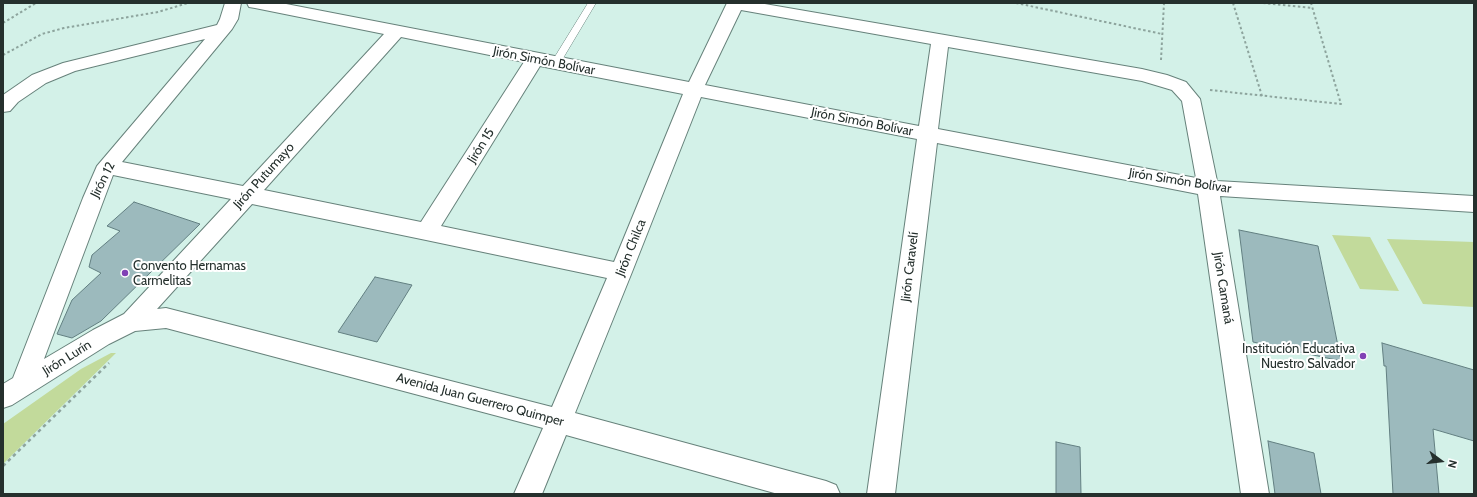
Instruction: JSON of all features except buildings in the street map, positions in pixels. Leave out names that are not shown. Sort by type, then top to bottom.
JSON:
[{"type":"street","name":"Jirón 12","points":[[12,391],[93,198],[108,166],[223,29],[230,19],[232,3]]},
{"type":"street","name":"Jirón Simón Bolívar","points":[[255,3],[694,90],[1208,188],[1474,204]]},
{"type":"street","points":[[736,3],[1170,83]]},
{"type":"street","name":"Jirón Chilca","points":[[528,494],[557,421],[621,272],[694,90],[736,3]]},
{"type":"street","points":[[3,106],[11,98],[39,79],[69,67],[223,29]]},
{"type":"street","name":"Jirón Putumayo","points":[[132,321],[397,32]]},
{"type":"street","name":"Jirón Caravelí","points":[[881,494],[926,134],[940,40]]},
{"type":"street","name":"Jirón 15","points":[[426,232],[535,59]]},
{"type":"street","name":"Jirón Camaná","points":[[1170,83],[1191,99],[1208,188],[1255,494]]},
{"type":"street","points":[[108,166],[621,272]]},
{"type":"street","name":"Avenida Juan Guerrero Quimper","points":[[132,321],[166,318],[557,421],[826,494]]},
{"type":"street","name":"Jirón Lurín","points":[[12,391],[101,337],[132,321]]},
{"type":"lane","points":[[556,63],[592,3]]},
{"type":"path","points":[[3,23],[36,3]]},
{"type":"path","points":[[3,55],[24,42],[42,34],[64,28],[158,12],[188,3]]},
{"type":"path","points":[[1016,3],[1162,34]]},
{"type":"path","points":[[1164,3],[1162,34],[1170,83],[1262,96],[1341,104],[1310,3]]},
{"type":"path","points":[[1233,3],[1262,96]]},
{"type":"path","points":[[1263,3],[1312,8]]},
{"type":"path","points":[[3,466],[112,359]]},
{"type":"green space","points":[[1332,235],[1370,237],[1399,291],[1360,289]]},
{"type":"green space","points":[[1387,239],[1474,242],[1474,307],[1423,304]]},
{"type":"green space","points":[[111,353],[116,353],[3,464],[3,424],[81,369]]},
{"type":"place","name":"Convento Hernamas Carmelitas","points":[[125,273]]},
{"type":"place","name":"Institución Educativa Nuestro Salvador","points":[[1363,356]]}]
